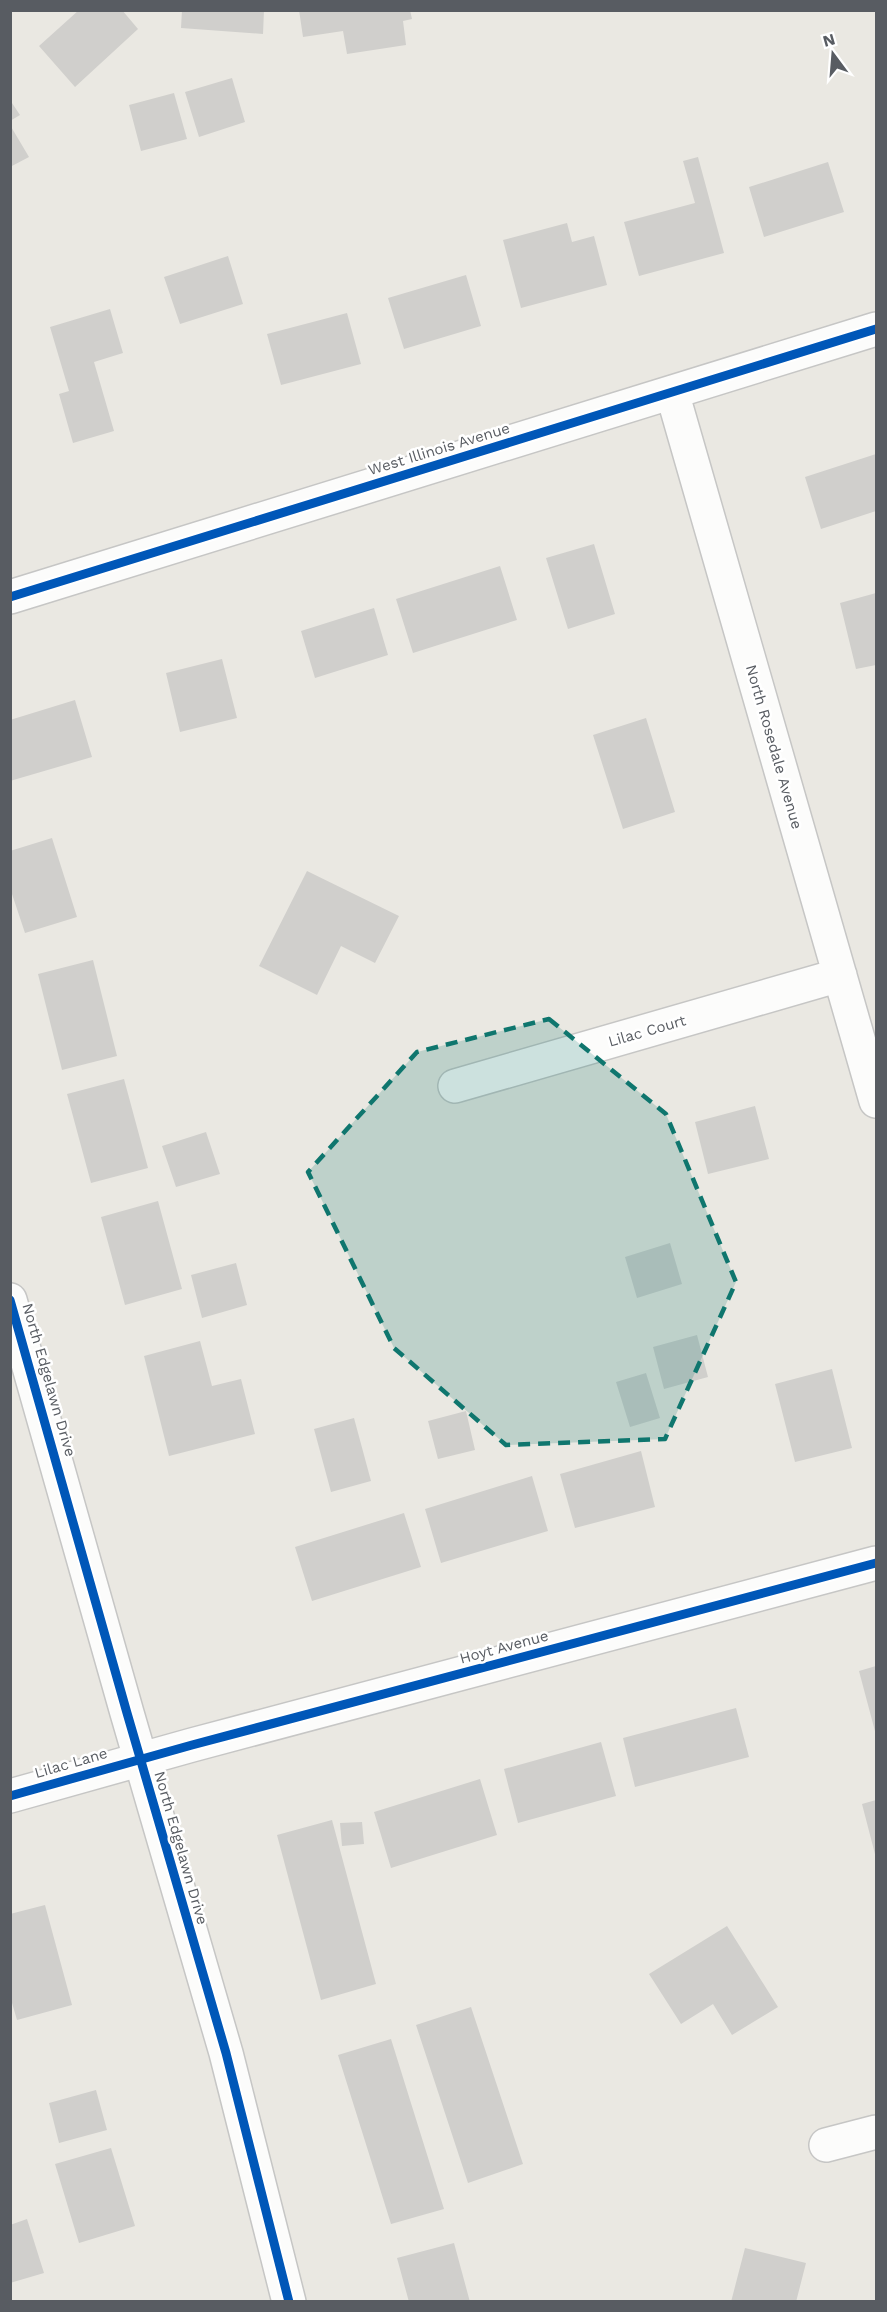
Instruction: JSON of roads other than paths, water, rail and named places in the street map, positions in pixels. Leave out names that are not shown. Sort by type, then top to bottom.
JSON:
[{"type":"street","name":"West Illinois Avenue","points":[[10,597],[876,329]]},
{"type":"street","name":"North Rosedale Avenue","points":[[672,392],[876,1101]]},
{"type":"street","name":"Lilac Court","points":[[454,1086],[840,975]]},
{"type":"street","name":"North Edgelawn Drive","points":[[10,1300],[140,1760],[226,2053],[289,2301]]},
{"type":"street","name":"Hoyt Avenue","points":[[140,1760],[876,1563]]},
{"type":"street","name":"Lilac Lane","points":[[10,1796],[140,1760]]},
{"type":"street","points":[[826,2145],[876,2132]]}]
